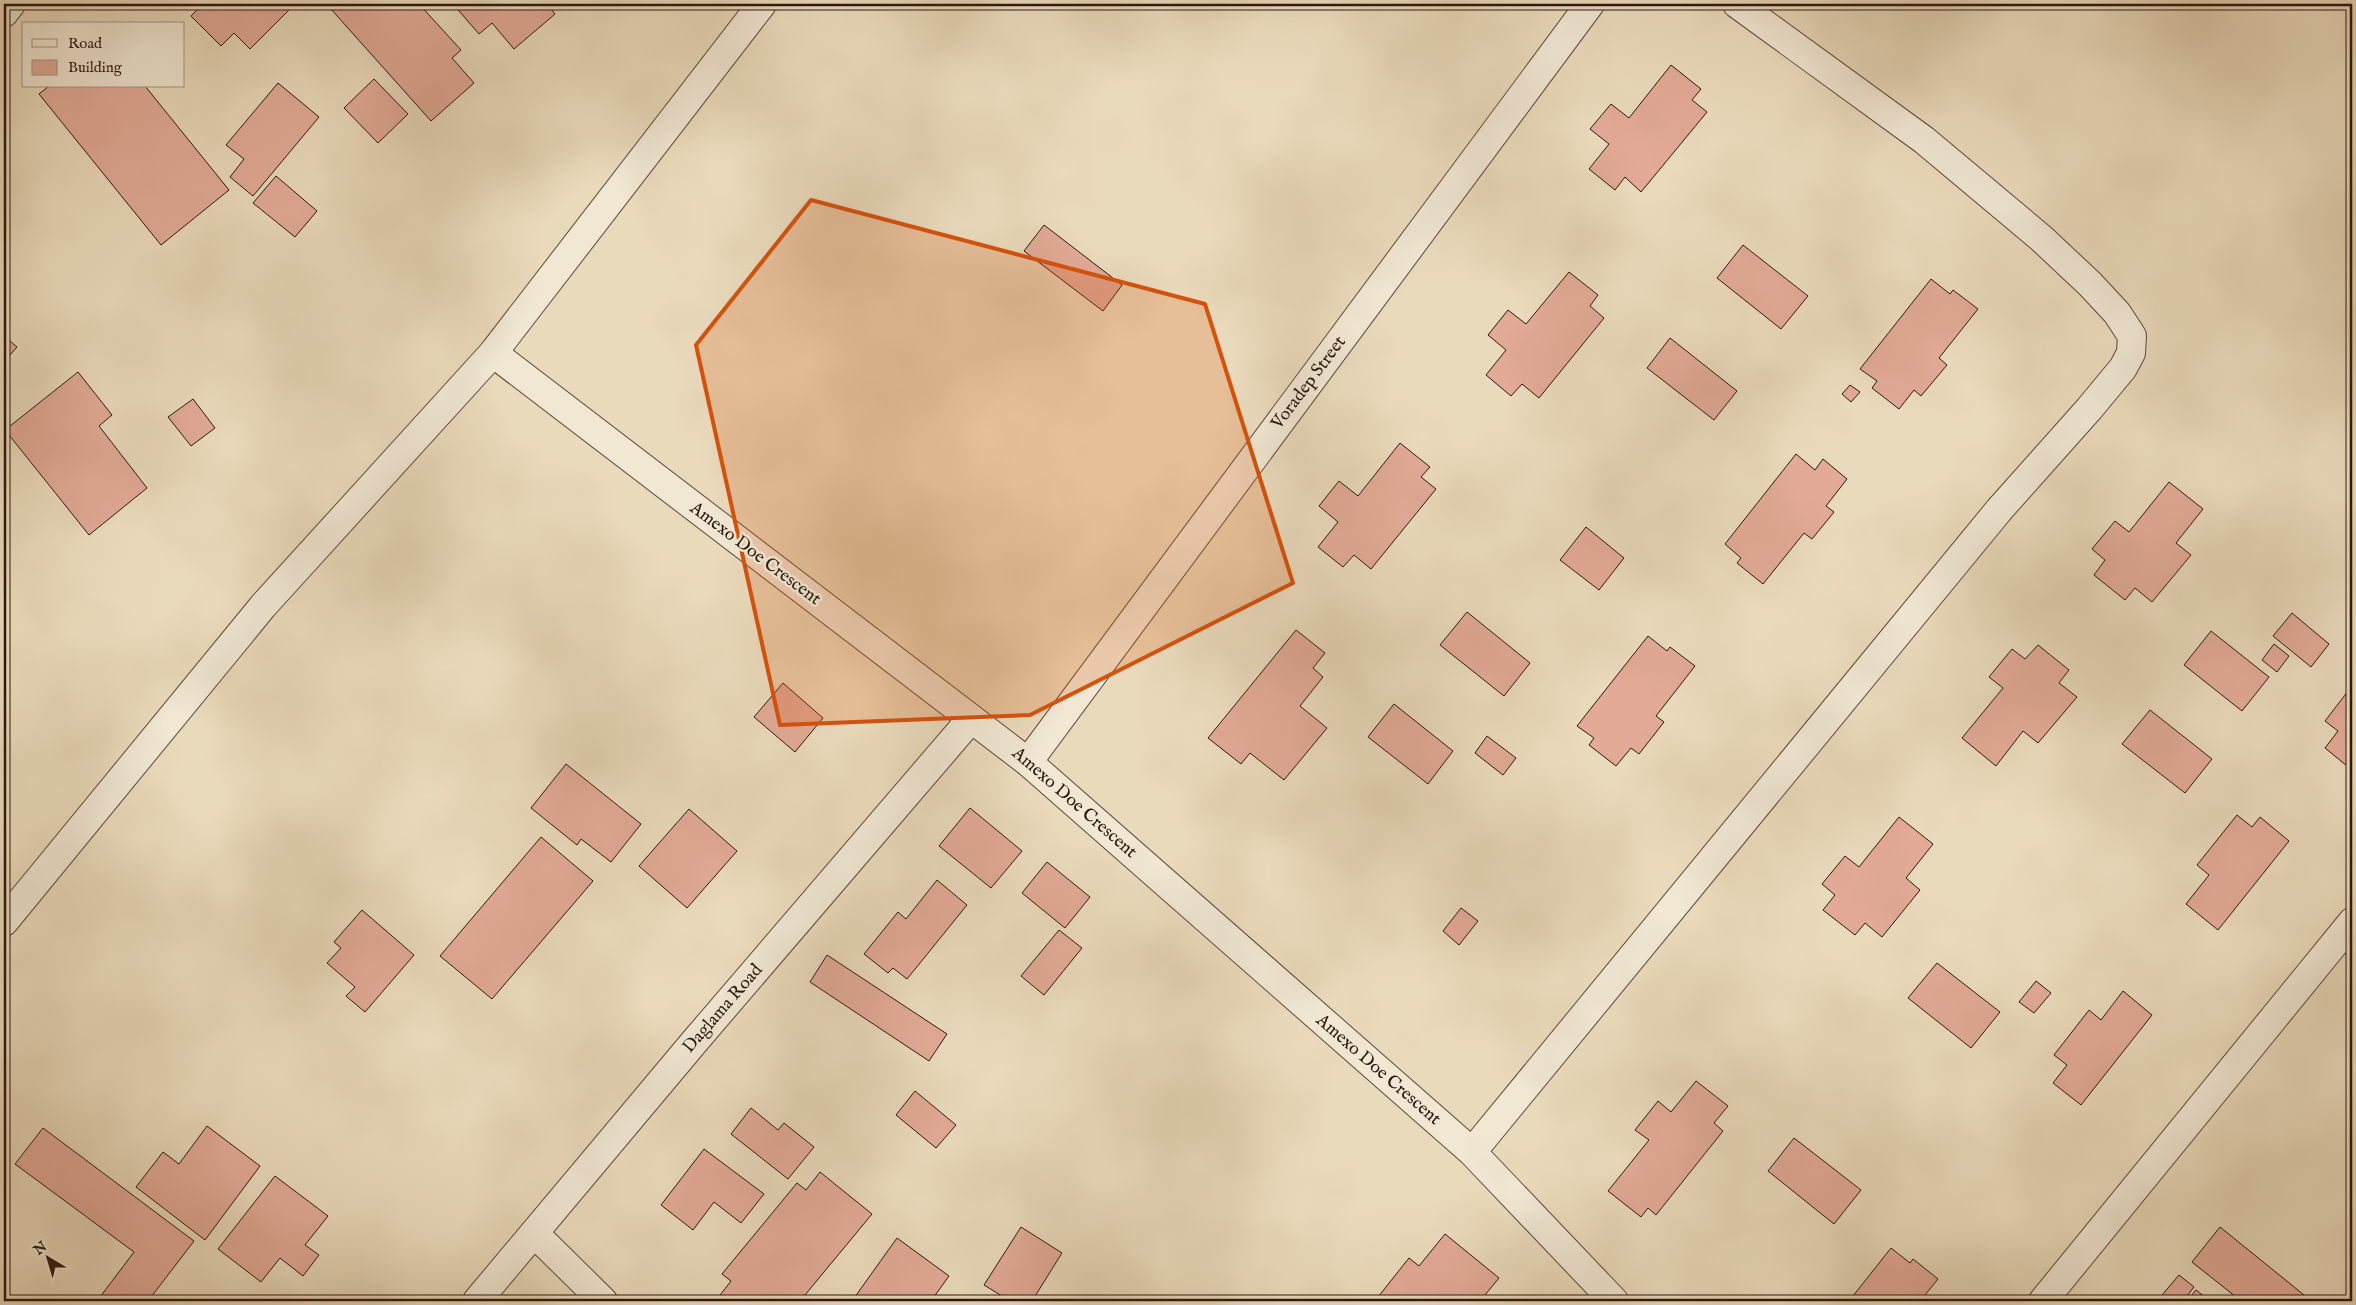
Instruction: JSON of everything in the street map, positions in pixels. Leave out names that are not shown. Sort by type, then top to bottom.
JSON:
[{"type":"street","points":[[4,13],[11,4]]},
{"type":"street","points":[[4,922],[263,606],[493,353],[762,4]]},
{"type":"street","name":"Voradep Street","points":[[1028,762],[1590,4]]},
{"type":"street","points":[[1472,1152],[1999,510],[2123,368],[2131,353],[2132,336],[2118,314],[2042,238],[1924,140],[1737,4]]},
{"type":"street","name":"Amexo Doe Crescent","points":[[493,353],[1028,762],[1472,1152],[1614,1301]]},
{"type":"street","name":"Daglama Road","points":[[477,1301],[701,1033],[971,719]]},
{"type":"street","points":[[2043,1301],[2352,922]]},
{"type":"street","points":[[534,1233],[603,1301]]},
{"type":"highlighted area","points":[[811,200],[1205,304],[1293,583],[1030,715],[780,725],[696,345]]},
{"type":"building","points":[[201,4],[295,4],[250,49],[234,33],[221,46],[191,16]]},
{"type":"building","points":[[335,4],[419,4],[461,50],[452,58],[474,83],[431,121],[330,8]]},
{"type":"building","points":[[453,4],[547,4],[555,14],[514,49],[492,23],[479,34]]},
{"type":"building","points":[[1671,65],[1701,89],[1692,100],[1707,112],[1641,192],[1625,177],[1615,190],[1589,169],[1609,144],[1590,129],[1611,104],[1629,118]]},
{"type":"building","points":[[374,79],[408,114],[378,143],[344,108]]},
{"type":"building","points":[[278,83],[319,117],[253,196],[230,177],[244,159],[226,145]]},
{"type":"building","points":[[46,88],[147,88],[229,190],[161,245],[39,94]]},
{"type":"building","points":[[276,176],[317,211],[295,237],[253,203]]},
{"type":"building","points":[[1044,225],[1122,285],[1103,311],[1024,251]]},
{"type":"building","points":[[1743,245],[1808,296],[1781,329],[1717,278]]},
{"type":"building","points":[[1569,272],[1598,295],[1590,306],[1604,318],[1539,398],[1522,384],[1511,396],[1486,375],[1506,350],[1488,335],[1508,310],[1526,324]]},
{"type":"building","points":[[1931,279],[1950,294],[1953,290],[1978,309],[1939,358],[1947,365],[1921,396],[1914,390],[1899,409],[1872,388],[1877,381],[1860,369]]},
{"type":"building","points":[[4,336],[17,347],[4,362]]},
{"type":"building","points":[[1670,338],[1737,391],[1714,420],[1647,368]]},
{"type":"building","points":[[78,372],[112,415],[99,426],[147,488],[89,535],[5,430]]},
{"type":"building","points":[[1850,385],[1860,392],[1851,402],[1842,394]]},
{"type":"building","points":[[193,399],[215,428],[191,446],[168,417]]},
{"type":"building","points":[[1400,443],[1430,467],[1421,477],[1436,489],[1371,569],[1354,555],[1343,567],[1318,547],[1338,522],[1319,506],[1339,481],[1358,496]]},
{"type":"building","points":[[1796,454],[1815,470],[1823,459],[1847,479],[1826,506],[1834,512],[1812,539],[1804,533],[1763,584],[1737,563],[1741,558],[1725,544]]},
{"type":"building","points":[[2169,482],[2203,509],[2176,543],[2191,555],[2152,602],[2135,588],[2125,600],[2094,575],[2105,560],[2092,549],[2115,521],[2129,532]]},
{"type":"building","points":[[1586,527],[1624,558],[1599,590],[1560,560]]},
{"type":"building","points":[[1467,612],[1530,663],[1504,696],[1440,645]]},
{"type":"building","points":[[2292,613],[2329,644],[2311,667],[2273,636]]},
{"type":"building","points":[[1296,630],[1325,653],[1313,668],[1323,677],[1300,706],[1327,728],[1284,780],[1250,753],[1241,764],[1208,738]]},
{"type":"building","points":[[2211,631],[2269,677],[2242,711],[2184,665]]},
{"type":"building","points":[[1648,636],[1667,651],[1670,647],[1695,666],[1656,716],[1664,722],[1639,754],[1631,748],[1616,766],[1589,745],[1594,738],[1577,726]]},
{"type":"building","points":[[2274,644],[2289,656],[2277,672],[2262,660]]},
{"type":"building","points":[[2038,645],[2069,670],[2059,683],[2077,697],[2038,743],[2023,731],[1996,766],[1962,738],[2003,688],[1989,677],[2012,649],[2025,659]]},
{"type":"building","points":[[783,683],[823,718],[795,752],[754,717]]},
{"type":"building","points":[[2352,686],[2352,770],[2325,748],[2338,731],[2325,721]]},
{"type":"building","points":[[1394,704],[1453,751],[1428,784],[1368,737]]},
{"type":"building","points":[[2150,710],[2212,759],[2185,793],[2122,744]]},
{"type":"building","points":[[1487,736],[1516,758],[1503,775],[1475,753]]},
{"type":"building","points":[[566,764],[641,824],[611,862],[581,839],[577,845],[531,808]]},
{"type":"building","points":[[970,808],[1022,851],[991,888],[939,846]]},
{"type":"building","points":[[689,809],[737,851],[687,908],[639,866]]},
{"type":"building","points":[[2237,815],[2252,827],[2260,817],[2289,841],[2218,930],[2186,904],[2209,875],[2197,865]]},
{"type":"building","points":[[1899,817],[1933,844],[1906,878],[1920,890],[1882,937],[1865,923],[1855,935],[1823,910],[1835,895],[1822,884],[1845,856],[1859,867]]},
{"type":"building","points":[[541,837],[593,881],[492,999],[440,956]]},
{"type":"building","points":[[1047,862],[1090,897],[1065,928],[1022,893]]},
{"type":"building","points":[[937,880],[967,905],[907,979],[893,968],[888,973],[864,954],[898,912],[906,919]]},
{"type":"building","points":[[1461,908],[1478,921],[1459,945],[1443,931]]},
{"type":"building","points":[[362,910],[414,955],[365,1012],[346,996],[355,987],[327,963],[341,948],[334,942]]},
{"type":"building","points":[[1059,930],[1082,948],[1044,995],[1021,976]]},
{"type":"building","points":[[827,955],[947,1034],[929,1061],[810,982]]},
{"type":"building","points":[[1937,963],[2000,1012],[1971,1048],[1908,998]]},
{"type":"building","points":[[2036,981],[2051,993],[2034,1013],[2019,1002]]},
{"type":"building","points":[[2123,991],[2152,1015],[2081,1105],[2053,1083],[2067,1065],[2054,1055],[2089,1010],[2101,1020]]},
{"type":"building","points":[[1696,1081],[1728,1106],[1714,1123],[1723,1131],[1656,1215],[1648,1208],[1641,1217],[1608,1191],[1649,1140],[1635,1130],[1658,1101],[1671,1112]]},
{"type":"building","points":[[915,1091],[956,1125],[936,1148],[896,1115]]},
{"type":"building","points":[[751,1108],[778,1130],[784,1123],[814,1147],[788,1179],[731,1134]]},
{"type":"building","points":[[207,1126],[260,1166],[205,1240],[136,1187],[163,1152],[179,1164]]},
{"type":"building","points":[[43,1128],[194,1241],[148,1301],[97,1301],[134,1252],[15,1164]]},
{"type":"building","points":[[1794,1138],[1861,1190],[1834,1224],[1768,1171]]},
{"type":"building","points":[[704,1149],[764,1194],[741,1223],[714,1202],[693,1230],[661,1205]]},
{"type":"building","points":[[820,1172],[872,1214],[800,1301],[719,1301],[717,1299],[731,1281],[722,1274],[797,1183],[806,1190]]},
{"type":"building","points":[[275,1176],[328,1216],[305,1245],[319,1255],[303,1276],[280,1258],[261,1282],[218,1249]]},
{"type":"building","points":[[1021,1227],[1062,1253],[1032,1301],[1010,1301],[984,1285]]},
{"type":"building","points":[[2220,1227],[2309,1299],[2306,1301],[2241,1301],[2192,1262]]},
{"type":"building","points":[[1445,1234],[1499,1278],[1480,1301],[1382,1301],[1378,1297],[1409,1258],[1419,1266]]},
{"type":"building","points":[[897,1238],[949,1276],[931,1301],[852,1301]]},
{"type":"building","points":[[1891,1248],[1910,1263],[1913,1259],[1938,1279],[1920,1301],[1849,1301]]},
{"type":"building","points":[[2179,1275],[2194,1287],[2183,1301],[2157,1301]]},
{"type":"building","points":[[2196,1290],[2210,1301],[2187,1301]]}]
